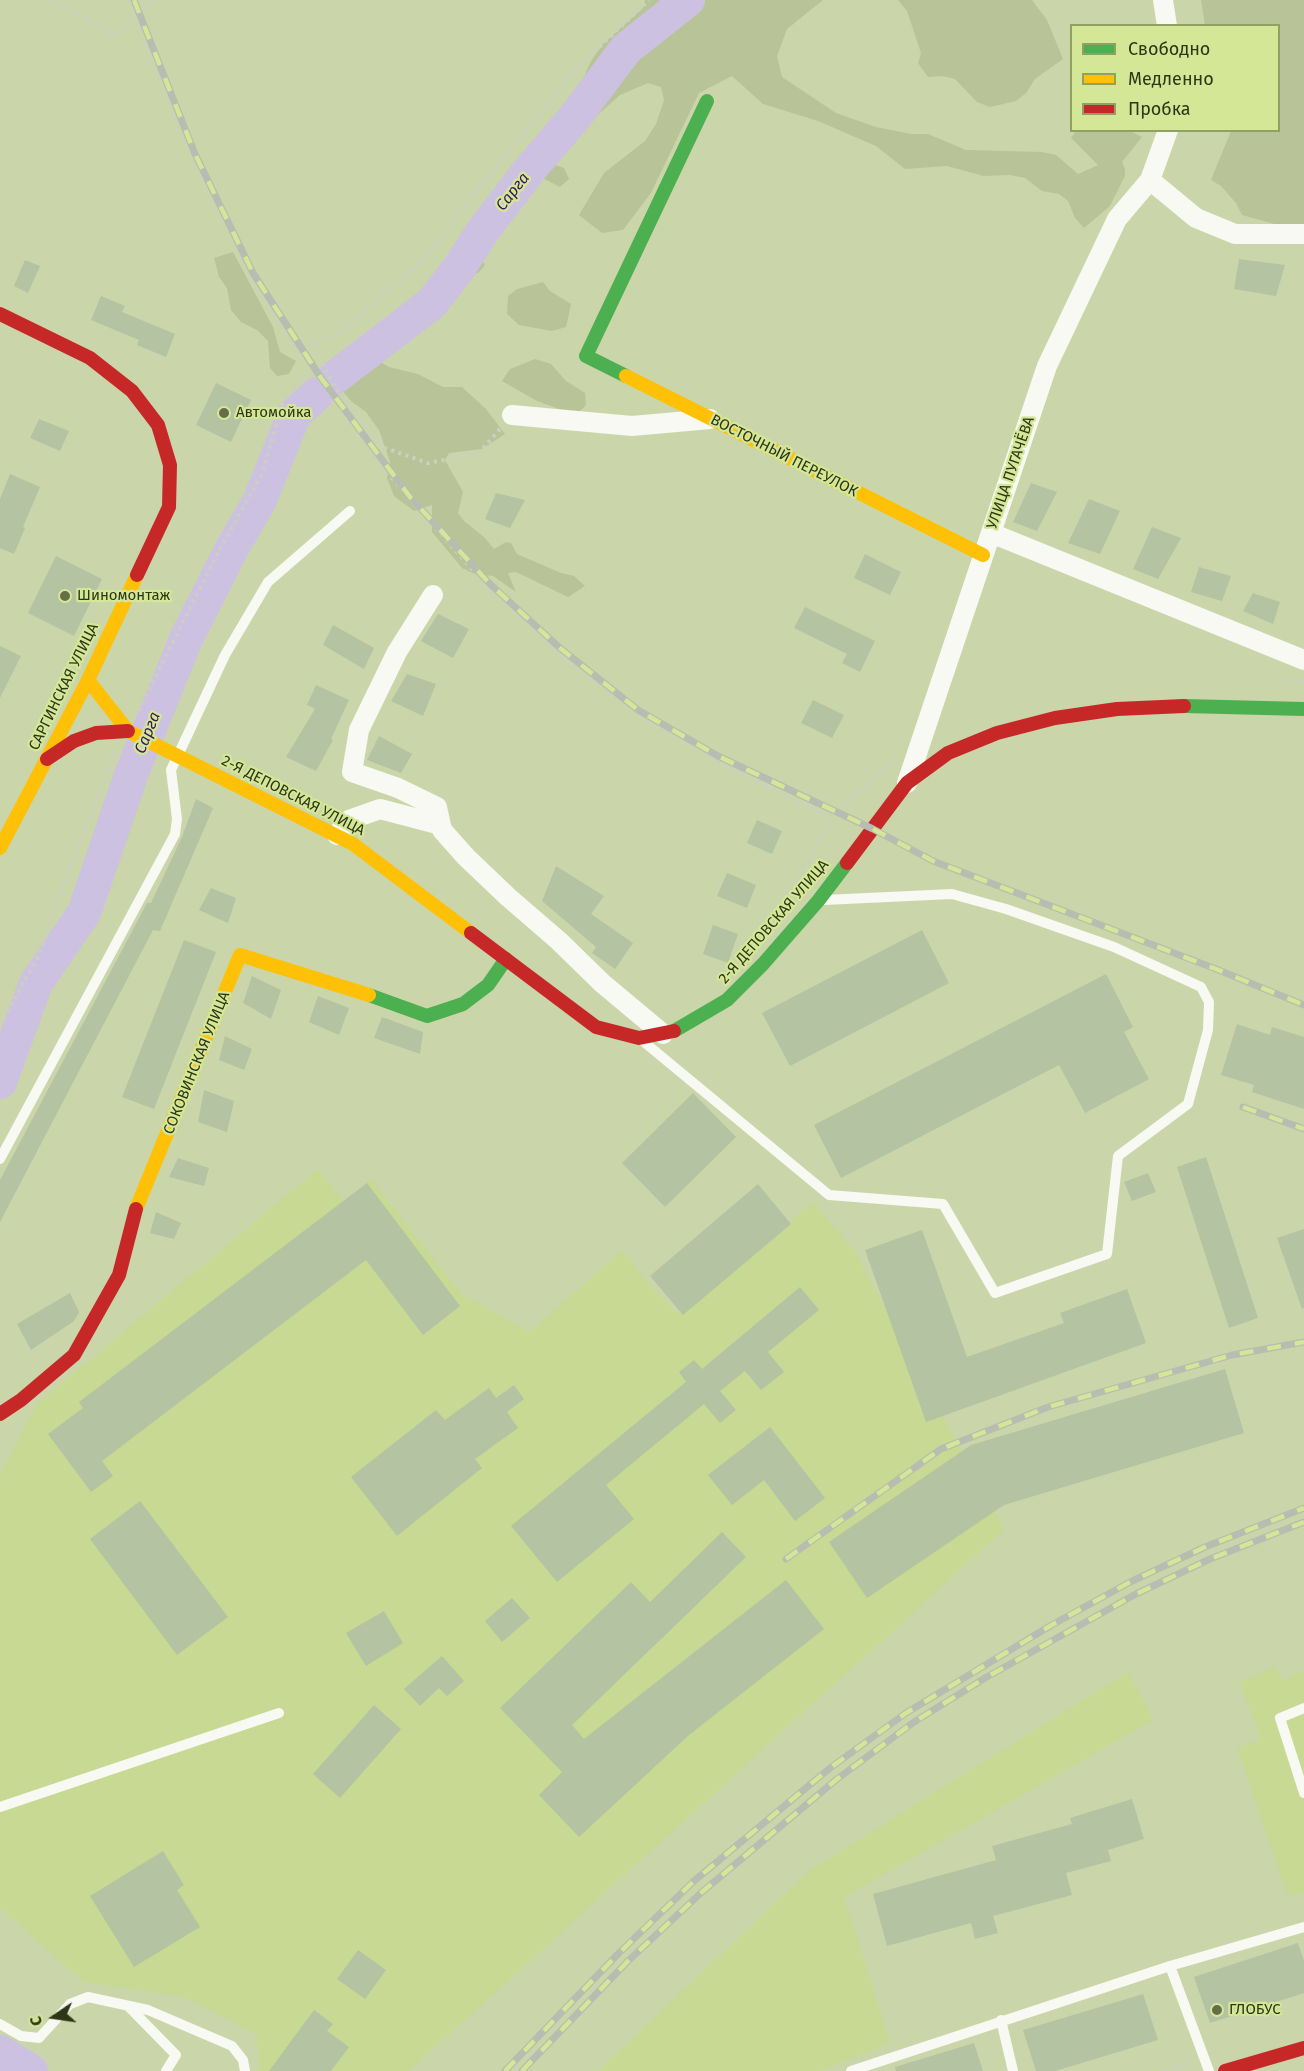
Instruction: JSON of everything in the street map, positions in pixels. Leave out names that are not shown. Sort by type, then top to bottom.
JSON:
[{"type":"street","points":[[1163,0],[1167,24]]},
{"type":"street","name":"ВОСТОЧНЫЙ ПЕРЕУЛОК","points":[[707,101],[586,356],[983,555]]},
{"type":"street","points":[[1167,132],[1150,180],[1196,218],[1235,234],[1304,234]]},
{"type":"street","name":"УЛИЦА ПУГАЧЁВА","points":[[907,783],[1047,366],[1117,219],[1150,180]]},
{"type":"street","name":"САРГИНСКАЯ УЛИЦА","points":[[0,314],[90,358],[132,391],[158,425],[170,465],[169,507],[88,680],[0,848]]},
{"type":"street","points":[[512,415],[632,426],[710,419]]},
{"type":"street","points":[[991,533],[1304,660]]},
{"type":"street","points":[[433,595],[397,652],[359,730],[352,772],[398,788],[436,807],[442,830],[466,857],[602,983],[663,1034]]},
{"type":"street","points":[[88,680],[128,731]]},
{"type":"street","name":"2-Я ДЕПОВСКАЯ УЛИЦА","points":[[128,731],[353,844],[596,1027],[639,1038],[678,1030],[727,1000],[763,964],[818,901],[907,783],[948,753],[996,734],[1055,718],[1117,708],[1187,706],[1304,709]]},
{"type":"street","points":[[47,759],[74,741],[96,733],[128,731]]},
{"type":"street","points":[[337,835],[349,819],[380,809],[441,825]]},
{"type":"street","name":"СОКОВИНСКАЯ УЛИЦА","points":[[0,1414],[21,1400],[74,1356],[119,1275],[139,1200],[240,955],[385,1000],[427,1016],[463,1004],[488,985],[506,959]]},
{"type":"street","points":[[1225,2071],[1304,2048]]},
{"type":"lane","points":[[0,1159],[175,834],[177,819],[171,770],[225,656],[268,582],[350,511]]},
{"type":"lane","points":[[639,1038],[829,1195],[944,1204],[995,1293],[1107,1254],[1118,1156],[1188,1104],[1208,1030],[1209,1002],[1200,987],[1114,947],[1006,909],[952,894],[818,901]]},
{"type":"lane","points":[[1304,1708],[1280,1718],[1304,1793]]},
{"type":"lane","points":[[0,1807],[279,1713]]},
{"type":"lane","points":[[851,2071],[1170,1966],[1304,1927]]},
{"type":"lane","points":[[1170,1966],[1209,2071]]},
{"type":"lane","points":[[0,2024],[21,2036],[39,2038],[69,2004],[88,1997],[148,2010],[232,2046],[243,2060],[245,2071]]},
{"type":"lane","points":[[128,2006],[177,2055],[166,2071]]},
{"type":"lane","points":[[1001,2020],[1012,2071]]},
{"type":"path","points":[[51,0],[116,34],[135,14],[156,0]]},
{"type":"path","points":[[130,0],[187,144],[251,276],[312,370],[386,471],[487,586],[557,652],[650,722],[726,766],[830,818]]},
{"type":"path","points":[[512,415],[478,454],[428,463],[385,448],[336,388],[312,344],[342,331],[429,254],[470,198],[576,69],[650,0]]},
{"type":"path","points":[[0,1025],[38,957],[71,863],[120,743],[216,556],[263,472],[283,400],[312,370]]},
{"type":"path","points":[[1281,684],[1304,681]]},
{"type":"path","points":[[783,904],[830,818],[895,758],[917,752]]},
{"type":"shaded area","points":[[645,0],[823,0],[787,29],[777,56],[782,77],[836,113],[876,127],[911,134],[928,134],[966,150],[1042,152],[1056,155],[1078,174],[1098,165],[1071,138],[1075,132],[1132,132],[1142,137],[1122,162],[1125,176],[1110,206],[1084,228],[1075,218],[1068,201],[1059,194],[1042,191],[1025,178],[1010,175],[984,176],[947,166],[905,169],[876,146],[818,121],[763,104],[732,76],[699,93],[651,193],[623,230],[602,233],[579,215],[604,173],[645,141],[656,124],[664,100],[661,87],[648,83],[620,95],[594,118],[577,106],[582,81],[591,61],[603,44],[643,8]]},
{"type":"shaded area","points":[[898,0],[1032,0],[1047,20],[1063,59],[1035,79],[1026,93],[1016,101],[990,107],[977,102],[955,79],[942,76],[928,77],[918,63],[921,53],[907,11]]},
{"type":"shaded area","points":[[1201,0],[1304,0],[1304,226],[1278,225],[1242,215],[1236,203],[1221,186],[1211,180],[1231,132],[1280,132],[1280,24],[1205,24]]},
{"type":"shaded area","points":[[550,163],[564,168],[569,179],[560,187],[539,176]]},
{"type":"shaded area","points":[[463,250],[479,256],[485,265],[478,273],[463,272],[455,261]]},
{"type":"shaded area","points":[[233,252],[273,327],[280,352],[296,361],[289,374],[277,376],[270,368],[268,341],[257,330],[241,322],[231,310],[227,288],[219,277],[214,258]]},
{"type":"shaded area","points":[[543,282],[550,291],[571,304],[566,327],[552,331],[519,325],[507,314],[508,296],[517,289]]},
{"type":"shaded area","points":[[360,350],[389,367],[418,374],[443,387],[462,387],[486,409],[505,434],[482,449],[449,453],[445,460],[463,492],[458,513],[494,549],[506,542],[511,543],[517,554],[561,573],[574,576],[585,586],[568,597],[516,572],[508,573],[516,592],[493,576],[475,574],[462,568],[432,532],[432,505],[414,511],[394,496],[387,478],[390,462],[379,430],[366,412],[351,401],[336,383],[336,372]]},
{"type":"shaded area","points":[[535,359],[551,364],[566,381],[585,393],[586,405],[576,415],[537,401],[502,381],[510,369]]},
{"type":"shaded area","points":[[318,1169],[343,1202],[371,1179],[461,1294],[530,1332],[622,1250],[649,1285],[678,1314],[813,1202],[853,1249],[1004,1530],[409,2071],[257,2071],[260,2066],[256,2034],[184,1997],[84,1982],[0,1908],[0,1475],[37,1404]]},
{"type":"shaded area","points":[[1274,1667],[1283,1680],[1304,1671],[1304,1892],[1288,1896],[1237,1748],[1261,1739],[1240,1682]]},
{"type":"shaded area","points":[[1128,1672],[1153,1720],[844,1897],[890,2043],[820,2071],[598,2071],[809,1871]]},
{"type":"building","points":[[1239,259],[1285,265],[1276,296],[1234,289]]},
{"type":"building","points":[[25,260],[40,266],[28,293],[14,286]]},
{"type":"building","points":[[101,296],[125,306],[122,312],[175,334],[166,357],[137,345],[139,340],[91,320]]},
{"type":"building","name":"Автомойка","points":[[216,383],[251,400],[231,442],[196,425]]},
{"type":"building","points":[[39,419],[69,431],[60,451],[30,438]]},
{"type":"building","points":[[10,474],[40,487],[14,554],[0,548],[0,499]]},
{"type":"building","points":[[1031,483],[1057,492],[1037,531],[1013,522]]},
{"type":"building","points":[[496,493],[525,500],[510,528],[485,519]]},
{"type":"building","points":[[1089,499],[1120,511],[1100,554],[1068,543]]},
{"type":"building","points":[[1152,527],[1181,538],[1158,579],[1133,569]]},
{"type":"building","points":[[865,554],[901,572],[890,595],[854,578]]},
{"type":"building","name":"Шиномонтаж","points":[[56,556],[102,579],[74,636],[28,613]]},
{"type":"building","points":[[1199,567],[1231,576],[1222,601],[1191,592]]},
{"type":"building","points":[[1253,593],[1280,602],[1273,624],[1243,611]]},
{"type":"building","points":[[805,607],[875,641],[860,672],[842,663],[847,654],[794,628]]},
{"type":"building","points":[[438,614],[469,629],[453,658],[421,641]]},
{"type":"building","points":[[333,625],[374,648],[364,669],[323,645]]},
{"type":"building","points":[[0,646],[21,656],[0,698]]},
{"type":"building","points":[[407,674],[436,684],[423,716],[391,701]]},
{"type":"building","points":[[316,685],[349,700],[331,739],[333,740],[316,771],[286,757],[315,709],[307,705]]},
{"type":"building","points":[[813,700],[844,715],[832,738],[801,723]]},
{"type":"building","points":[[379,736],[412,754],[401,773],[367,760]]},
{"type":"building","points":[[196,799],[213,808],[160,931],[153,930],[0,1222],[0,1180],[147,903],[151,903],[182,837]]},
{"type":"building","points":[[757,820],[782,831],[772,854],[747,843]]},
{"type":"building","points":[[556,866],[604,896],[591,914],[633,943],[615,969],[592,953],[596,947],[542,901]]},
{"type":"building","points":[[727,873],[756,885],[747,908],[717,896]]},
{"type":"building","points":[[211,888],[236,898],[228,923],[199,910]]},
{"type":"building","points":[[713,925],[738,934],[728,963],[703,954]]},
{"type":"building","points":[[922,930],[949,983],[790,1066],[762,1013]]},
{"type":"building","points":[[184,940],[216,952],[154,1109],[122,1097]]},
{"type":"building","points":[[1106,974],[1133,1027],[1124,1032],[1149,1079],[1085,1113],[1059,1065],[841,1178],[814,1125]]},
{"type":"building","points":[[252,976],[281,990],[271,1019],[243,1003]]},
{"type":"building","points":[[318,996],[349,1008],[339,1035],[309,1022]]},
{"type":"building","points":[[382,1017],[423,1032],[420,1054],[374,1038]]},
{"type":"building","points":[[1237,1024],[1270,1035],[1272,1027],[1304,1037],[1304,1109],[1252,1092],[1254,1085],[1221,1075]]},
{"type":"building","points":[[225,1036],[252,1049],[244,1070],[219,1060]]},
{"type":"building","points":[[204,1090],[234,1101],[227,1132],[198,1122]]},
{"type":"building","points":[[693,1093],[736,1137],[665,1207],[622,1163]]},
{"type":"building","points":[[1206,1157],[1258,1318],[1229,1328],[1177,1167]]},
{"type":"building","points":[[178,1158],[209,1168],[204,1186],[169,1177]]},
{"type":"building","points":[[1148,1173],[1156,1192],[1132,1201],[1124,1182]]},
{"type":"building","points":[[367,1183],[460,1306],[423,1335],[366,1260],[102,1461],[113,1476],[91,1492],[48,1434],[83,1408],[79,1402]]},
{"type":"building","points":[[758,1184],[791,1224],[683,1315],[650,1276]]},
{"type":"building","points":[[156,1212],[181,1223],[174,1239],[150,1233]]},
{"type":"building","points":[[1304,1229],[1304,1308],[1302,1309],[1277,1238]]},
{"type":"building","points":[[922,1230],[967,1357],[1064,1323],[1060,1313],[1127,1289],[1146,1343],[926,1422],[865,1250]]},
{"type":"building","points":[[800,1287],[819,1310],[768,1352],[784,1372],[761,1390],[745,1371],[720,1391],[736,1410],[720,1423],[704,1404],[606,1485],[634,1519],[557,1582],[511,1526],[686,1382],[679,1372],[694,1360],[702,1369]]},
{"type":"building","points":[[70,1293],[79,1312],[74,1321],[31,1350],[17,1324]]},
{"type":"building","points":[[1225,1369],[1244,1433],[1004,1505],[867,1598],[829,1542],[971,1445]]},
{"type":"building","points":[[514,1385],[524,1399],[507,1412],[518,1428],[475,1459],[482,1468],[397,1536],[351,1477],[436,1410],[445,1420],[489,1388],[496,1398]]},
{"type":"building","points":[[770,1427],[825,1498],[795,1521],[764,1480],[732,1505],[708,1475]]},
{"type":"building","points":[[140,1501],[228,1617],[177,1655],[90,1539]]},
{"type":"building","points":[[722,1532],[746,1557],[572,1725],[584,1739],[786,1580],[824,1629],[689,1735],[579,1837],[539,1795],[562,1772],[500,1708],[631,1582],[650,1602]]},
{"type":"building","points":[[512,1598],[530,1618],[502,1642],[485,1621]]},
{"type":"building","points":[[384,1611],[403,1643],[366,1666],[346,1633]]},
{"type":"building","points":[[442,1656],[464,1681],[447,1696],[439,1688],[420,1706],[404,1689]]},
{"type":"building","points":[[374,1705],[401,1729],[340,1798],[313,1774]]},
{"type":"building","points":[[1132,1799],[1144,1839],[1108,1850],[1111,1861],[1066,1873],[1072,1895],[993,1916],[998,1933],[975,1939],[971,1923],[887,1946],[873,1894],[996,1860],[992,1846],[1072,1824],[1070,1818]]},
{"type":"building","points":[[163,1851],[184,1885],[177,1890],[200,1927],[134,1967],[90,1896]]},
{"type":"building","points":[[1298,1943],[1304,1961],[1304,1993],[1210,2023],[1194,1977]]},
{"type":"building","points":[[358,1950],[386,1970],[365,1999],[337,1979]]},
{"type":"building","points":[[1143,1994],[1158,2040],[1055,2071],[1036,2071],[1023,2030]]},
{"type":"building","points":[[314,2010],[333,2024],[327,2031],[349,2047],[331,2071],[269,2071]]},
{"type":"building","points":[[974,2043],[983,2071],[896,2071],[895,2067]]},
{"type":"waterway","name":"Сарга","points":[[334,378],[432,303],[461,265],[482,232],[531,168],[574,118],[626,49],[688,0]]},
{"type":"waterway","name":"Сарга","points":[[0,1082],[36,983],[84,913],[131,775],[186,639],[232,548],[259,502],[294,415],[317,394]]},
{"type":"waterway","name":"Сарга","points":[[0,2052],[31,2071]]},
{"type":"railway","points":[[134,0],[195,154],[253,273],[321,378],[410,497],[489,583],[560,648],[638,710],[718,756],[873,829],[933,861],[1304,1005]]},
{"type":"railway","points":[[1243,1107],[1304,1129]]},
{"type":"railway","points":[[786,1559],[941,1449],[1048,1407],[1232,1355],[1304,1342]]},
{"type":"railway","points":[[505,2071],[619,1953],[694,1881],[830,1768],[906,1713],[1050,1626],[1130,1582],[1205,1547],[1304,1508]]},
{"type":"railway","points":[[522,2071],[628,1961],[702,1892],[837,1779],[914,1722],[985,1678],[1136,1594],[1210,1559],[1304,1522]]},
{"type":"traffic: fast","points":[[626,376],[586,356],[707,101]]},
{"type":"traffic: fast","points":[[1184,706],[1304,709]]},
{"type":"traffic: fast","points":[[674,1031],[727,1000],[763,964],[818,901],[847,863]]},
{"type":"traffic: fast","points":[[369,995],[427,1016],[463,1004],[488,985],[506,959]]},
{"type":"traffic: slow","points":[[626,376],[983,555]]},
{"type":"traffic: slow","points":[[0,848],[88,680],[137,575]]},
{"type":"traffic: slow","points":[[88,680],[128,731],[353,844],[471,933]]},
{"type":"traffic: slow","points":[[136,1209],[240,955],[369,995]]},
{"type":"traffic: jam","points":[[0,314],[90,358],[132,391],[158,425],[170,465],[169,507],[137,575]]},
{"type":"traffic: jam","points":[[847,863],[907,783],[948,753],[997,733],[1055,718],[1117,709],[1184,706]]},
{"type":"traffic: jam","points":[[47,759],[74,741],[96,733],[128,731]]},
{"type":"traffic: jam","points":[[471,933],[596,1027],[639,1038],[674,1031]]},
{"type":"traffic: jam","points":[[0,1414],[21,1400],[74,1355],[119,1275],[136,1209]]},
{"type":"traffic: jam","points":[[1225,2071],[1304,2048]]},
{"type":"place","name":"Автомойка","points":[[224,413]]},
{"type":"place","name":"Шиномонтаж","points":[[65,596]]},
{"type":"place","name":"ГЛОБУС","points":[[1217,2010]]}]
